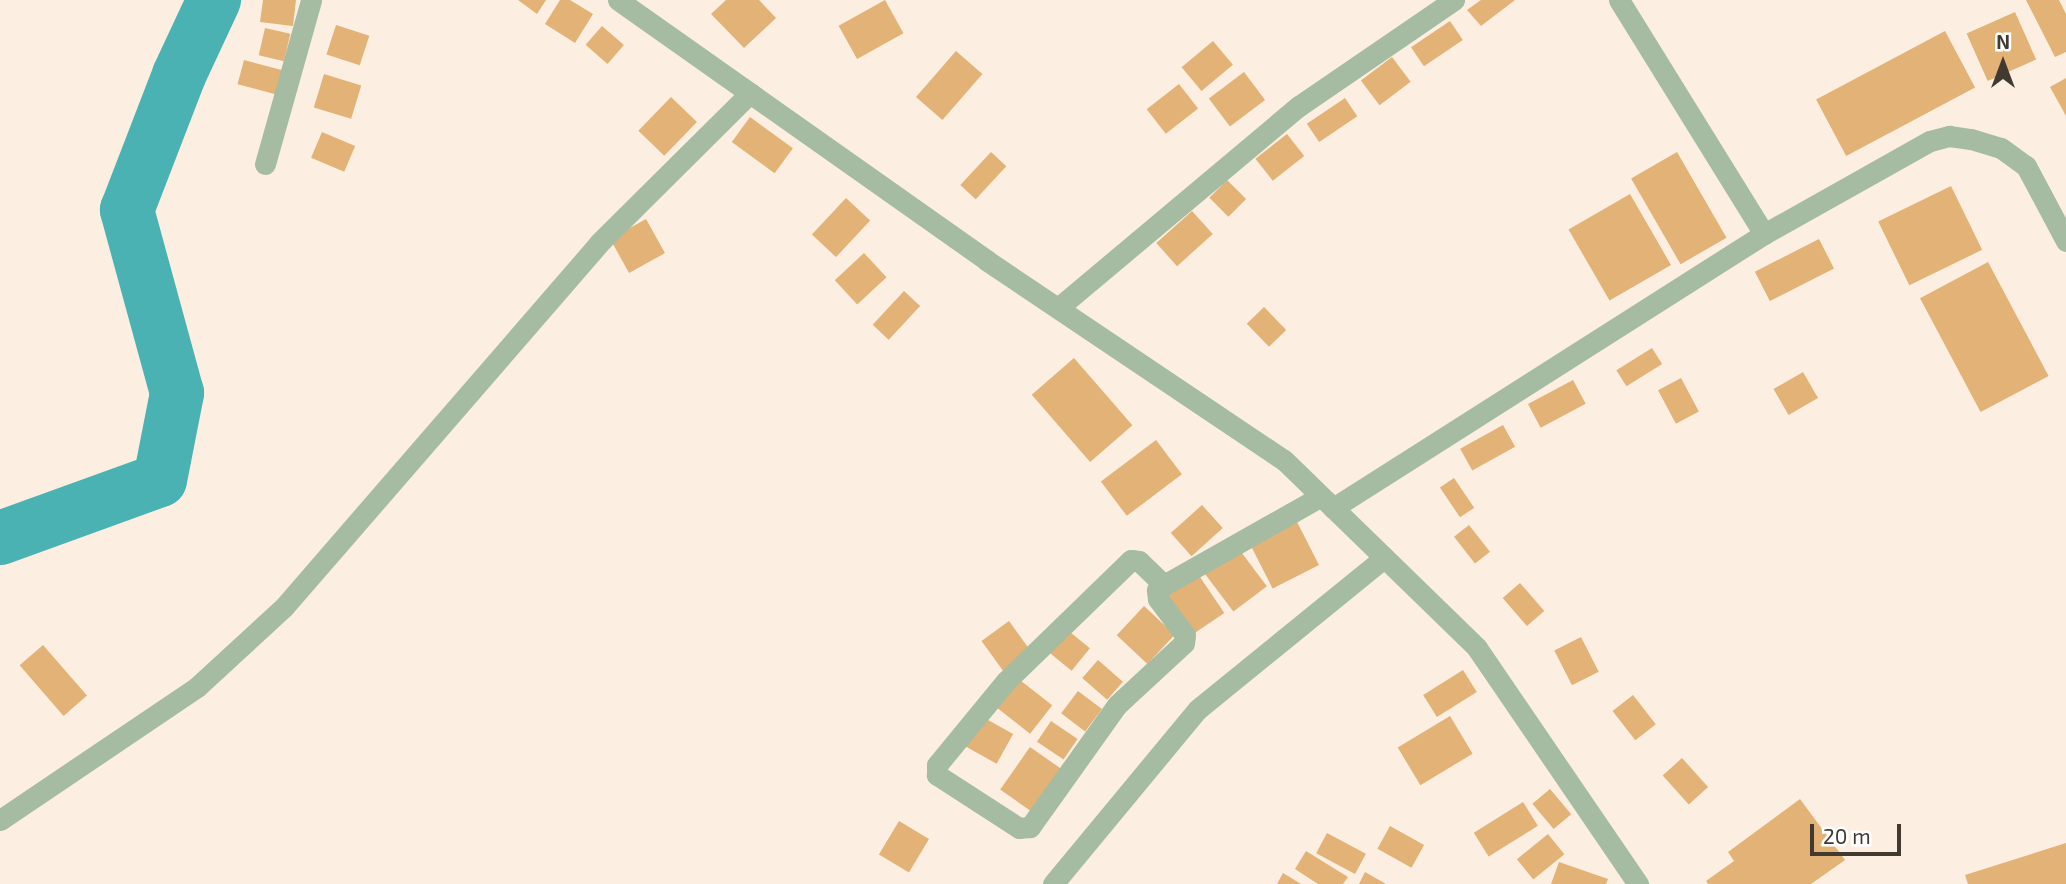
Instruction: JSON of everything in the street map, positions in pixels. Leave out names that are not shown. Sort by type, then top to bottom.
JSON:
[{"type":"street","points":[[265,164],[312,0]]},
{"type":"street","points":[[618,0],[1058,308],[1284,460],[1477,648],[1638,884]]},
{"type":"street","points":[[1058,308],[1299,106],[1454,0]]},
{"type":"street","points":[[1619,0],[1764,234]]},
{"type":"street","points":[[0,820],[197,687],[284,607],[599,243],[750,93]]},
{"type":"street","points":[[1164,585],[1139,561],[1131,560],[1006,681],[937,765],[937,775],[1019,828],[1030,827],[1122,699],[1184,643],[1185,635],[1158,599],[1157,590],[1327,502],[1764,234],[1905,152],[1949,136],[2001,148],[2026,166],[2066,241]]},
{"type":"street","points":[[1053,884],[1198,709],[1384,558]]},
{"type":"building","points":[[263,0],[296,0],[293,26],[260,22]]},
{"type":"building","points":[[518,0],[546,0],[537,14]]},
{"type":"building","points":[[560,0],[570,0],[593,14],[575,43],[545,24]]},
{"type":"building","points":[[726,0],[759,0],[776,18],[744,48],[711,14]]},
{"type":"building","points":[[885,0],[903,33],[857,59],[839,26]]},
{"type":"building","points":[[1481,0],[1515,0],[1481,26],[1467,10]]},
{"type":"building","points":[[2026,0],[2059,0],[2066,14],[2066,52],[2055,57]]},
{"type":"building","points":[[2015,12],[2036,60],[1988,81],[1967,34]]},
{"type":"building","points":[[1450,21],[1463,40],[1424,66],[1411,47]]},
{"type":"building","points":[[336,25],[369,36],[360,65],[326,54]]},
{"type":"building","points":[[602,26],[624,45],[607,64],[586,45]]},
{"type":"building","points":[[265,28],[290,34],[284,61],[259,55]]},
{"type":"building","points":[[1945,31],[1975,88],[1846,156],[1816,100]]},
{"type":"building","points":[[1213,41],[1233,65],[1202,91],[1182,67]]},
{"type":"building","points":[[956,51],[982,74],[942,120],[916,97]]},
{"type":"building","points":[[1392,57],[1411,82],[1380,105],[1361,80]]},
{"type":"building","points":[[244,60],[285,71],[278,95],[238,84]]},
{"type":"building","points":[[1244,72],[1265,100],[1230,126],[1209,98]]},
{"type":"building","points":[[324,74],[361,85],[351,119],[314,107]]},
{"type":"building","points":[[2066,78],[2066,116],[2050,87]]},
{"type":"building","points":[[1179,84],[1198,108],[1166,134],[1147,109]]},
{"type":"building","points":[[671,97],[697,122],[664,156],[638,131]]},
{"type":"building","points":[[1345,98],[1357,116],[1319,142],[1307,124]]},
{"type":"building","points":[[750,117],[793,148],[775,173],[732,142]]},
{"type":"building","points":[[322,132],[355,146],[344,172],[311,158]]},
{"type":"building","points":[[1287,134],[1304,156],[1273,181],[1255,159]]},
{"type":"building","points":[[991,152],[1006,166],[976,199],[960,185]]},
{"type":"building","points":[[1677,152],[1726,238],[1681,264],[1631,178]]},
{"type":"building","points":[[1227,180],[1246,199],[1228,217],[1209,198]]},
{"type":"building","points":[[1951,186],[1982,250],[1909,285],[1878,222]]},
{"type":"building","points":[[1630,194],[1671,265],[1610,301],[1569,230]]},
{"type":"building","points":[[846,198],[870,221],[836,257],[812,235]]},
{"type":"building","points":[[1192,211],[1213,234],[1177,266],[1156,243]]},
{"type":"building","points":[[646,219],[665,253],[629,273],[610,239]]},
{"type":"building","points":[[1819,239],[1834,268],[1770,301],[1755,272]]},
{"type":"building","points":[[864,253],[887,277],[857,304],[835,280]]},
{"type":"building","points":[[1988,262],[2049,376],[1981,412],[1920,298]]},
{"type":"building","points":[[904,291],[920,306],[889,340],[873,325]]},
{"type":"building","points":[[1264,307],[1286,330],[1269,347],[1247,324]]},
{"type":"building","points":[[1652,348],[1662,364],[1626,386],[1616,370]]},
{"type":"building","points":[[1074,358],[1132,425],[1090,462],[1032,395]]},
{"type":"building","points":[[1803,372],[1818,398],[1789,415],[1774,389]]},
{"type":"building","points":[[1681,378],[1699,412],[1676,424],[1658,390]]},
{"type":"building","points":[[1573,380],[1586,404],[1541,428],[1528,404]]},
{"type":"building","points":[[1503,425],[1515,447],[1472,471],[1460,449]]},
{"type":"building","points":[[1156,440],[1182,474],[1127,516],[1101,482]]},
{"type":"building","points":[[1454,478],[1474,508],[1460,517],[1440,488]]},
{"type":"building","points":[[1202,505],[1223,528],[1192,556],[1171,533]]},
{"type":"building","points":[[1294,516],[1319,565],[1273,589],[1248,540]]},
{"type":"building","points":[[1469,525],[1490,552],[1475,563],[1454,537]]},
{"type":"building","points":[[1235,544],[1267,586],[1233,612],[1201,569]]},
{"type":"building","points":[[1198,574],[1224,613],[1194,634],[1167,595]]},
{"type":"building","points":[[1520,583],[1544,611],[1527,626],[1503,598]]},
{"type":"building","points":[[1144,606],[1175,635],[1147,664],[1117,635]]},
{"type":"building","points":[[1009,621],[1031,651],[1003,671],[981,641]]},
{"type":"building","points":[[1065,628],[1090,648],[1072,671],[1047,651]]},
{"type":"building","points":[[1581,637],[1599,672],[1572,685],[1554,651]]},
{"type":"building","points":[[43,645],[87,696],[64,716],[20,665]]},
{"type":"building","points":[[1098,660],[1123,682],[1107,700],[1082,678]]},
{"type":"building","points":[[1463,670],[1477,692],[1437,717],[1423,695]]},
{"type":"building","points":[[1016,677],[1052,705],[1030,734],[994,705]]},
{"type":"building","points":[[1078,691],[1102,709],[1085,731],[1061,713]]},
{"type":"building","points":[[1633,695],[1656,724],[1635,740],[1613,711]]},
{"type":"building","points":[[979,715],[1013,734],[997,764],[963,745]]},
{"type":"building","points":[[1450,716],[1473,754],[1420,785],[1398,747]]},
{"type":"building","points":[[1051,721],[1078,739],[1064,760],[1037,742]]},
{"type":"building","points":[[1030,747],[1063,770],[1033,813],[1000,790]]},
{"type":"building","points":[[1682,758],[1708,787],[1689,804],[1663,775]]},
{"type":"building","points":[[1550,789],[1571,814],[1554,829],[1532,804]]},
{"type":"building","points":[[1800,799],[1845,860],[1811,884],[1708,884],[1706,881],[1734,861],[1728,852]]},
{"type":"building","points":[[1523,802],[1538,826],[1489,856],[1474,833]]},
{"type":"building","points":[[899,821],[929,839],[909,872],[879,854]]},
{"type":"building","points":[[1390,826],[1424,845],[1412,868],[1377,849]]},
{"type":"building","points":[[1327,833],[1366,854],[1355,874],[1316,853]]},
{"type":"building","points":[[1548,834],[1564,854],[1533,879],[1517,859]]},
{"type":"building","points":[[2066,843],[2066,884],[1968,884],[1965,875]]},
{"type":"building","points":[[1306,851],[1348,877],[1343,884],[1318,884],[1295,869]]},
{"type":"building","points":[[1559,862],[1608,879],[1606,884],[1551,884]]},
{"type":"building","points":[[1365,872],[1386,884],[1359,884]]},
{"type":"building","points":[[1283,873],[1301,884],[1277,884]]},
{"type":"waterway","points":[[0,538],[160,480],[177,393],[127,210],[179,75],[214,0]]}]
